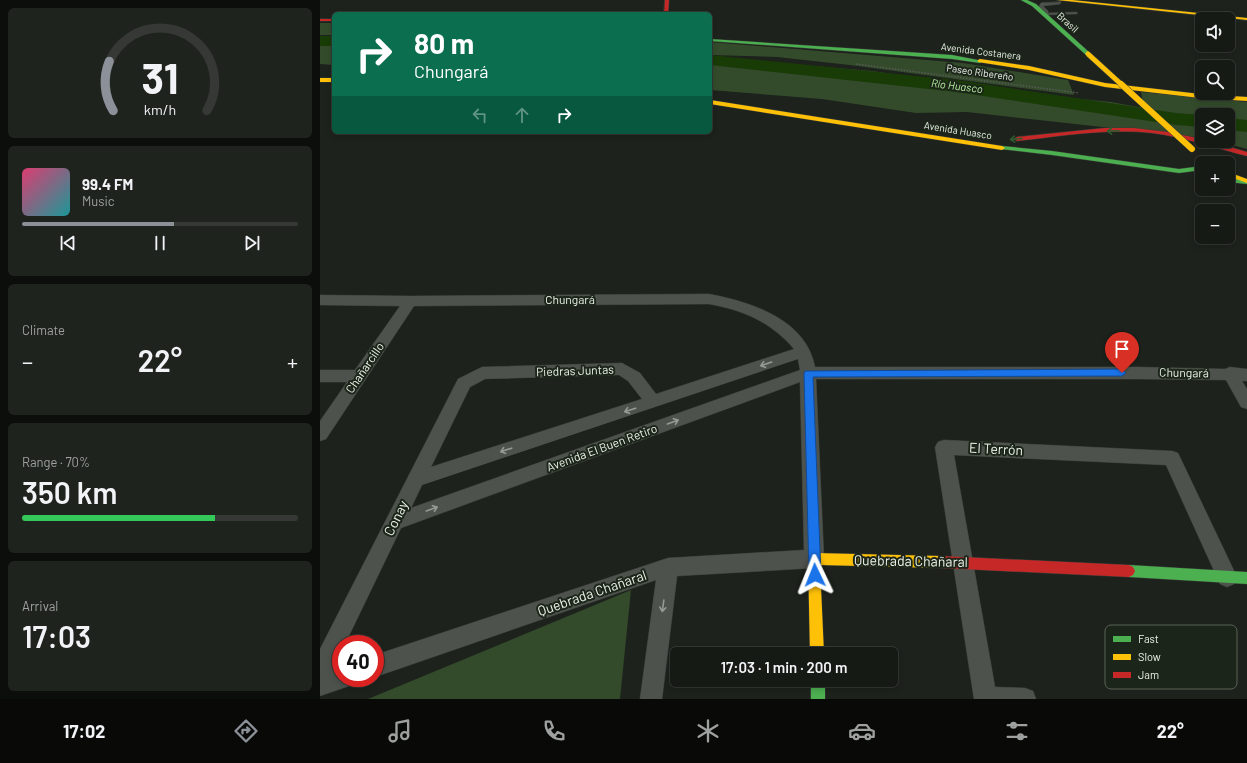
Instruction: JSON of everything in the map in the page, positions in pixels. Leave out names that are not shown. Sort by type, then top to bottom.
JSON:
[{"type":"main road","points":[[666,12],[668,0]]},
{"type":"main road","name":"Brasil","points":[[1023,0],[1034,3],[1197,156]]},
{"type":"main road","points":[[1060,2],[1247,19]]},
{"type":"main road","points":[[320,20],[332,20]]},
{"type":"main road","name":"Avenida Costanera","points":[[712,40],[952,57],[1029,68],[1105,85],[1200,96],[1247,99]]},
{"type":"main road","points":[[320,80],[332,80]]},
{"type":"main road","name":"Avenida Huasco","points":[[712,102],[1006,149],[1076,156],[1179,171],[1195,162]]},
{"type":"main road","points":[[962,141],[995,141],[1103,131],[1132,130],[1152,132],[1209,143],[1247,154]]},
{"type":"main road","points":[[1125,139],[1152,132]]},
{"type":"main road","points":[[1052,153],[1046,148],[1044,143],[1047,138],[1055,136]]},
{"type":"main road","points":[[1076,156],[1094,150]]},
{"type":"main road","points":[[1128,153],[1138,160],[1155,168]]},
{"type":"main road","points":[[1179,171],[1195,174]]},
{"type":"main road","points":[[1235,177],[1247,182]]},
{"type":"main road","points":[[1235,181],[1247,182]]},
{"type":"main road","points":[[814,559],[817,647]]},
{"type":"main road","name":"Quebrada Chañaral","points":[[814,559],[963,562],[1247,578]]},
{"type":"main road","points":[[818,687],[818,699]]},
{"type":"street","name":"Chungará","points":[[320,300],[410,301],[709,299],[740,305],[768,318],[788,333],[803,352]]},
{"type":"street","name":"Chañarcillo","points":[[320,434],[410,301]]},
{"type":"street","points":[[415,480],[803,352],[808,374],[814,559]]},
{"type":"street","name":"Piedras Juntas","points":[[482,373],[622,369],[634,377],[652,402]]},
{"type":"street","name":"Conay","points":[[320,672],[464,383],[482,373]]},
{"type":"street","name":"Chungará","points":[[808,374],[1247,375]]},
{"type":"street","name":"Avenida El Buen Retiro","points":[[395,522],[808,374]]},
{"type":"street","points":[[1230,374],[1247,403]]},
{"type":"street","points":[[320,376],[359,376]]},
{"type":"street","name":"El Terrón","points":[[986,698],[944,447],[1172,458],[1227,577]]},
{"type":"street","name":"Quebrada Chañaral","points":[[384,663],[668,568],[723,563],[814,559]]},
{"type":"street","points":[[651,699],[668,568]]},
{"type":"street","points":[[320,685],[332,681]]},
{"type":"street","points":[[986,698],[1025,699]]},
{"type":"lane","points":[[1060,2],[1040,5],[1046,14],[1075,13],[1069,10]]},
{"type":"path","name":"Paseo Ribereño","points":[[852,64],[992,80],[1085,94]]},
{"type":"green space","points":[[320,23],[332,23],[332,35],[320,35]]},
{"type":"green space","points":[[320,39],[332,40],[332,65],[320,64]]},
{"type":"green space","points":[[712,42],[963,63],[1068,80],[1074,95],[850,65],[777,57],[712,55]]},
{"type":"green space","points":[[712,57],[872,71],[1032,94],[1111,102],[1144,108],[1141,92],[1195,97],[1195,100],[1247,102],[1247,149],[1235,146],[1235,108],[1195,108],[1195,137],[967,112],[916,113],[822,99],[712,90]]},
{"type":"green space","points":[[631,590],[620,699],[368,699]]},
{"type":"waterway","name":"Río Huasco","points":[[320,41],[332,41]]},
{"type":"waterway","name":"Río Huasco","points":[[712,60],[956,86],[1176,119],[1195,120]]},
{"type":"waterway","name":"Río Huasco","points":[[1235,125],[1247,126]]},
{"type":"traffic: fast","points":[[1023,0],[1034,5],[1088,54]]},
{"type":"traffic: fast","points":[[712,40],[952,57],[980,61]]},
{"type":"traffic: fast","points":[[1002,148],[1052,153],[1179,171],[1195,169]]},
{"type":"traffic: fast","points":[[1235,181],[1247,182]]},
{"type":"traffic: fast","points":[[1129,571],[1247,578]]},
{"type":"traffic: fast","points":[[818,687],[818,699]]},
{"type":"traffic: slow","points":[[1059,0],[1247,19]]},
{"type":"traffic: slow","points":[[1088,54],[1192,149]]},
{"type":"traffic: slow","points":[[980,61],[1029,68],[1105,85],[1200,96],[1247,99]]},
{"type":"traffic: slow","points":[[320,80],[332,80]]},
{"type":"traffic: slow","points":[[712,102],[1002,148]]},
{"type":"traffic: slow","points":[[1235,177],[1247,181]]},
{"type":"traffic: slow","points":[[817,647],[814,559],[941,562]]},
{"type":"traffic: jam","points":[[666,12],[667,0]]},
{"type":"traffic: jam","points":[[320,20],[332,20]]},
{"type":"traffic: jam","points":[[1017,139],[1093,131],[1134,130],[1183,137],[1247,154]]},
{"type":"traffic: jam","points":[[941,562],[1129,571]]},
{"type":"route","points":[[815,575],[808,374],[1122,373]]}]
